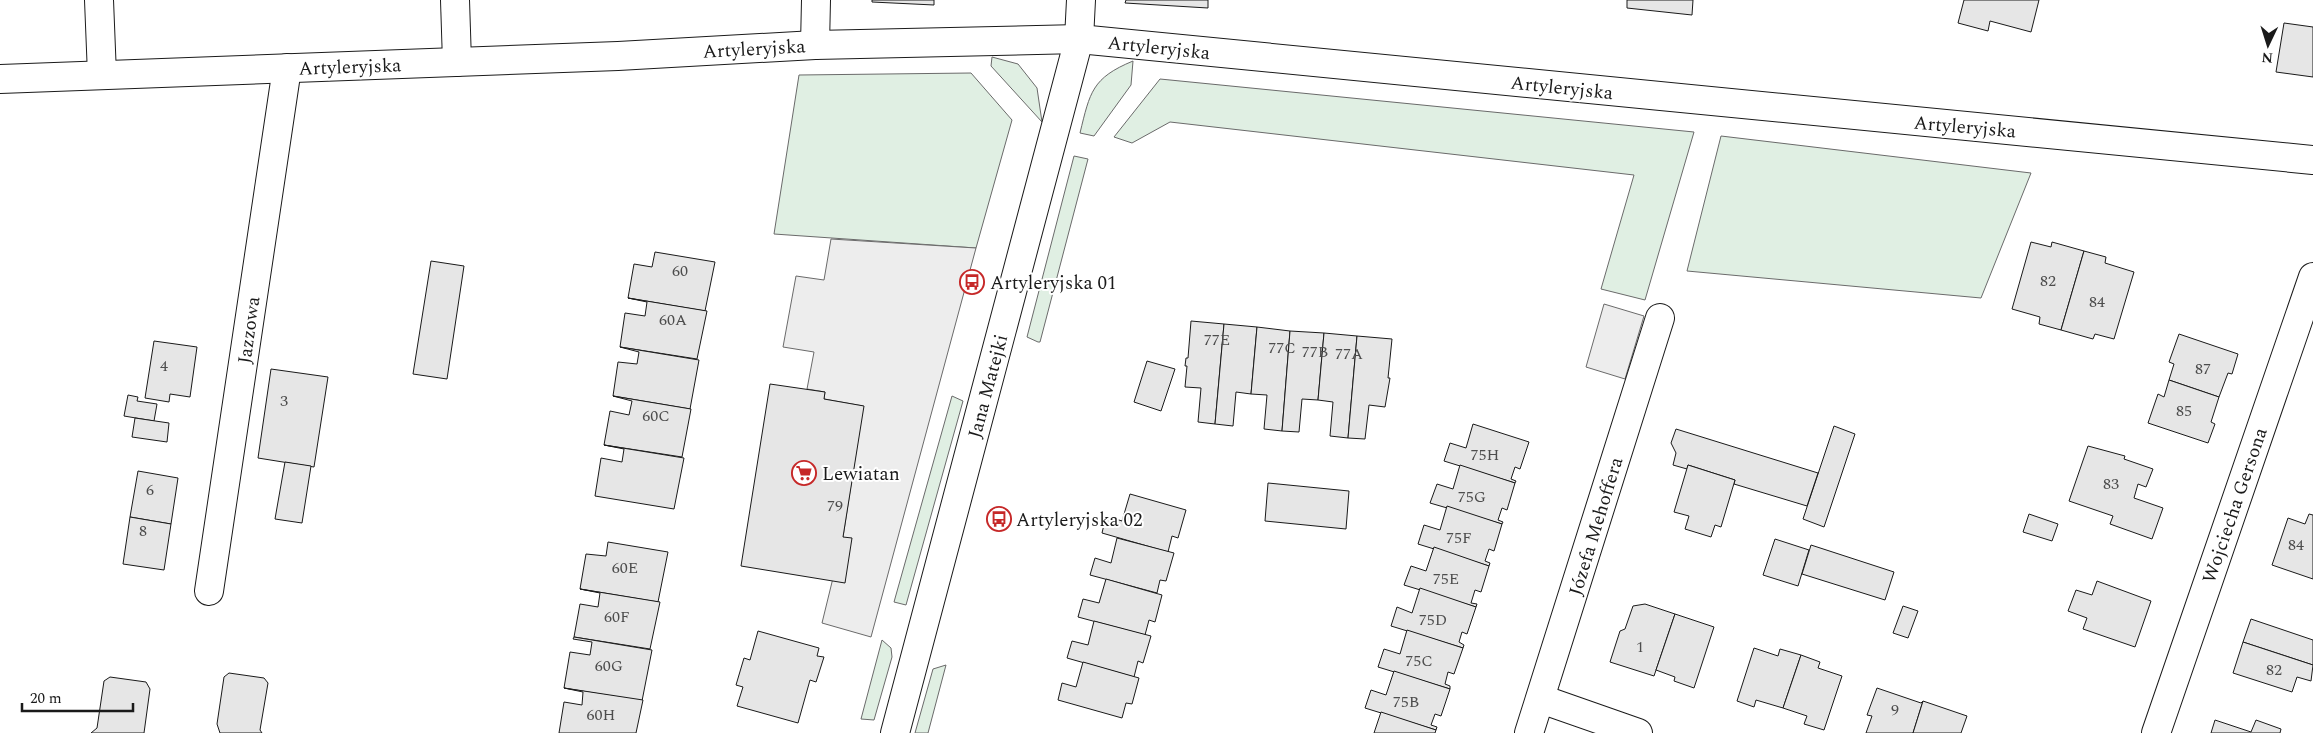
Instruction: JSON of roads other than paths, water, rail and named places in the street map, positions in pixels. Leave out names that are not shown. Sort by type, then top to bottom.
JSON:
[{"type":"street","points":[[99,0],[102,75]]},
{"type":"street","points":[[455,0],[457,62]]},
{"type":"street","points":[[815,45],[816,0]]},
{"type":"street","name":"Jana Matejki","points":[[895,733],[1079,39],[1082,0]]},
{"type":"street","name":"Artyleryjska","points":[[0,79],[457,62],[815,45],[1079,39],[2313,160]]},
{"type":"street","name":"Jazzowa","points":[[209,591],[287,68]]},
{"type":"street","name":"Wojciecha Gersona","points":[[2156,733],[2313,277]]},
{"type":"street","name":"Józefa Mehoffera","points":[[1529,733],[1660,318]]},
{"type":"street","points":[[1541,699],[1638,733]]},
{"type":"place","name":"Artyleryjska 01","points":[[972,282]]},
{"type":"place","name":"Lewiatan","points":[[804,473]]},
{"type":"place","name":"Artyleryjska 02","points":[[999,519]]}]
